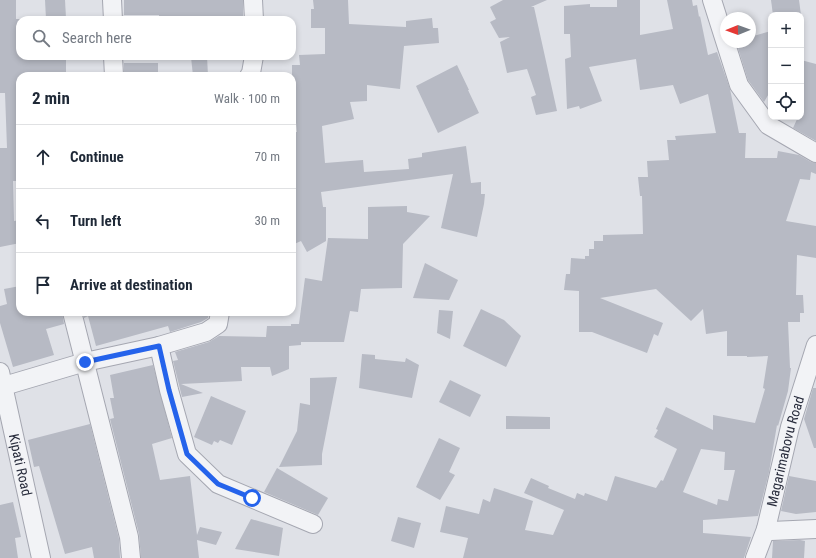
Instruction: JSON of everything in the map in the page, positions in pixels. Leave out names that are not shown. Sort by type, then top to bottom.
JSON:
[{"type":"street","points":[[112,0],[112,16]]},
{"type":"street","points":[[253,0],[254,16]]},
{"type":"street","points":[[712,0],[739,85],[768,125],[816,153]]},
{"type":"street","points":[[113,60],[114,72]]},
{"type":"street","points":[[251,72],[253,60]]},
{"type":"street","points":[[73,316],[129,537],[131,558]]},
{"type":"street","points":[[2,379],[159,346],[206,332],[218,324],[219,316]]},
{"type":"street","name":"Magarimabovu Road","points":[[755,558],[766,529],[790,427],[816,345]]},
{"type":"street","points":[[159,346],[169,390],[187,454],[218,484],[313,524]]},
{"type":"street","name":"Kipati Road","points":[[2,379],[41,558]]},
{"type":"street","points":[[766,529],[771,531],[816,529]]},
{"type":"building","points":[[0,0],[16,0],[16,60],[66,60],[66,72],[16,72],[16,181],[13,181],[16,244],[0,247],[0,148],[7,148],[5,93],[0,93]]},
{"type":"building","points":[[45,0],[65,0],[66,16],[46,16]]},
{"type":"building","points":[[124,0],[243,0],[243,16],[124,15]]},
{"type":"building","points":[[313,0],[348,0],[349,24],[406,27],[406,21],[432,18],[433,28],[438,28],[439,43],[404,46],[400,89],[367,85],[367,101],[350,102],[354,119],[322,126],[325,163],[363,160],[364,172],[409,169],[408,159],[422,157],[422,153],[466,146],[471,183],[481,182],[481,194],[485,194],[477,237],[441,228],[453,174],[321,192],[323,207],[326,207],[326,241],[307,252],[301,241],[296,243],[296,72],[292,72],[292,65],[300,65],[299,55],[325,54],[325,28],[311,28],[311,9],[314,9]]},
{"type":"building","points":[[503,0],[547,0],[531,7],[534,7],[557,111],[536,115],[531,97],[536,95],[527,69],[507,73],[500,42],[510,37],[499,38],[490,22],[496,19],[490,7]]},
{"type":"building","points":[[617,0],[640,0],[640,35],[673,29],[667,0],[692,0],[693,6],[697,5],[708,55],[717,52],[730,89],[739,133],[746,133],[745,158],[777,158],[778,151],[799,155],[811,162],[816,163],[816,174],[811,172],[810,180],[800,179],[786,221],[816,226],[816,258],[797,255],[796,295],[803,295],[804,313],[800,313],[800,322],[788,322],[791,368],[788,391],[778,426],[777,425],[769,472],[758,516],[703,520],[703,533],[751,537],[744,558],[463,558],[468,538],[440,532],[446,506],[479,514],[483,499],[490,502],[494,488],[533,501],[525,530],[553,535],[564,510],[524,493],[531,478],[549,486],[548,488],[575,499],[577,493],[584,496],[585,493],[607,501],[615,476],[656,488],[661,480],[663,481],[677,449],[654,437],[666,407],[713,430],[713,415],[755,423],[765,389],[763,388],[768,356],[727,356],[727,331],[706,334],[703,309],[691,321],[656,289],[600,298],[663,323],[658,336],[654,334],[647,353],[592,332],[579,332],[579,291],[564,290],[566,274],[570,274],[571,258],[585,259],[585,256],[589,256],[589,249],[594,249],[594,241],[603,241],[603,235],[643,234],[642,196],[640,196],[638,177],[648,177],[647,161],[669,160],[667,140],[676,140],[675,136],[716,133],[708,94],[680,104],[673,85],[640,90],[636,59],[589,67],[602,101],[580,109],[579,106],[567,109],[565,59],[571,57],[570,34],[564,34],[564,6],[590,4],[590,7],[617,7]],"holes":[[[701,449],[725,452],[724,470],[735,470],[728,501],[718,499],[717,505],[683,492]]]},
{"type":"building","points":[[771,0],[799,0],[801,12],[773,12]]},
{"type":"building","points":[[768,32],[768,95],[764,102],[748,80],[738,48],[756,48],[756,35]]},
{"type":"building","points":[[191,60],[207,60],[208,72],[193,72]]},
{"type":"building","points":[[804,61],[816,64],[816,141],[793,128],[797,120],[804,120]]},
{"type":"building","points":[[124,63],[158,63],[158,72],[124,72]]},
{"type":"building","points":[[457,65],[479,113],[438,133],[416,86]]},
{"type":"building","points":[[407,206],[407,212],[430,216],[403,244],[402,288],[361,289],[358,312],[350,311],[344,342],[301,342],[301,345],[289,346],[289,369],[272,376],[270,367],[241,367],[242,381],[181,384],[203,393],[182,397],[173,361],[178,360],[175,352],[209,342],[219,336],[266,337],[267,326],[291,326],[291,324],[299,324],[305,278],[322,281],[328,238],[368,239],[368,207]]},
{"type":"building","points":[[425,263],[458,280],[449,300],[413,298]]},
{"type":"building","points":[[16,287],[16,316],[63,316],[64,324],[46,329],[54,355],[13,367],[0,323],[0,306],[7,304],[4,289]]},
{"type":"building","points":[[481,309],[504,320],[521,336],[506,367],[463,346]]},
{"type":"building","points":[[439,310],[453,311],[450,339],[437,333]]},
{"type":"building","points":[[88,316],[208,316],[208,318],[201,322],[170,332],[168,326],[96,346]]},
{"type":"building","points":[[362,354],[375,355],[375,359],[405,362],[406,358],[419,365],[412,398],[359,388]]},
{"type":"building","points":[[153,365],[172,438],[152,444],[160,480],[190,476],[197,535],[200,527],[222,532],[216,545],[197,540],[199,558],[141,558],[139,534],[110,419],[114,418],[110,398],[114,398],[110,375]]},
{"type":"building","points":[[337,377],[322,454],[322,465],[279,467],[297,431],[300,403],[310,405],[310,378]]},
{"type":"building","points":[[450,380],[481,395],[470,417],[439,402]]},
{"type":"building","points":[[813,388],[816,388],[816,448],[814,448],[804,419]]},
{"type":"building","points":[[211,396],[246,411],[232,445],[220,440],[218,443],[214,441],[212,445],[194,437]]},
{"type":"building","points":[[506,416],[550,417],[550,429],[506,429]]},
{"type":"building","points":[[90,424],[119,539],[120,558],[94,558],[92,547],[65,554],[39,466],[34,467],[28,440]]},
{"type":"building","points":[[439,438],[460,448],[449,472],[455,475],[440,500],[416,487]]},
{"type":"building","points":[[277,468],[328,498],[318,515],[264,492]]},
{"type":"building","points":[[789,476],[816,481],[816,512],[796,514],[781,511]]},
{"type":"building","points":[[13,502],[21,537],[15,538],[18,558],[0,558],[0,505]]},
{"type":"building","points":[[398,517],[421,523],[414,548],[391,541]]},
{"type":"building","points":[[251,519],[283,528],[279,556],[235,549]]},
{"type":"building","points":[[773,541],[805,541],[804,558],[772,558]]},
{"type":"route","points":[[85,362],[159,346],[169,390],[187,454],[218,484],[252,498]]}]
